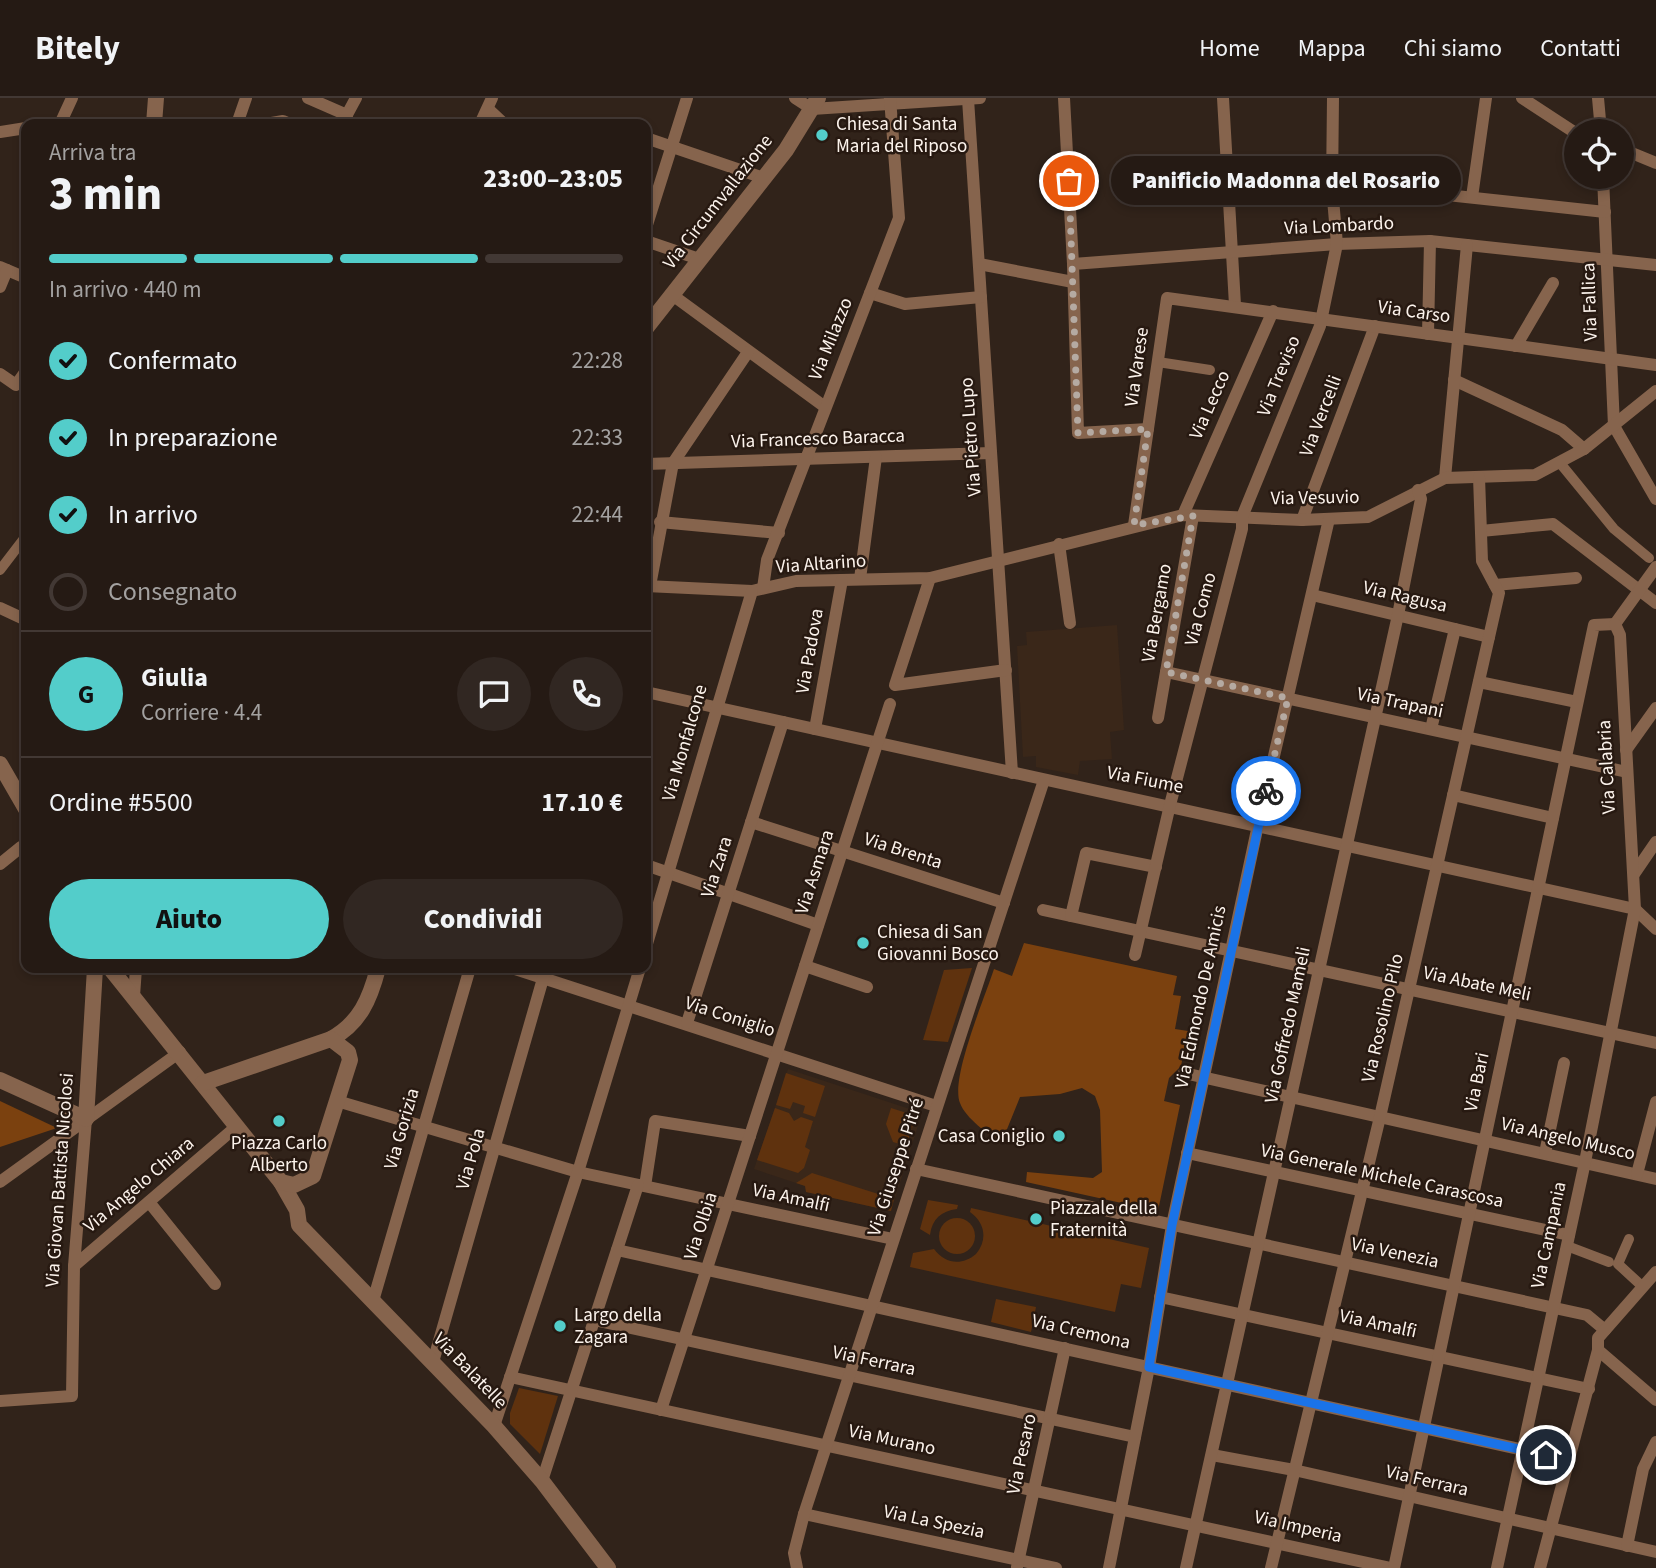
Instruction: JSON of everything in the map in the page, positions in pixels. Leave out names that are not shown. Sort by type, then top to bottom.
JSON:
[{"type":"street","points":[[62,119],[72,98]]},
{"type":"street","points":[[154,119],[156,98]]},
{"type":"street","points":[[241,119],[246,98]]},
{"type":"street","points":[[308,98],[343,119]]},
{"type":"street","points":[[346,119],[356,98]]},
{"type":"street","points":[[651,212],[687,98]]},
{"type":"street","points":[[795,98],[815,103],[980,98]]},
{"type":"street","points":[[1064,98],[1078,433],[1148,429]]},
{"type":"street","points":[[1223,98],[1235,305]]},
{"type":"street","name":"Via Treviso","points":[[1242,517],[1321,318],[1337,244],[1332,188],[1335,183],[1333,98]]},
{"type":"street","points":[[1472,197],[1486,98]]},
{"type":"street","points":[[1522,98],[1564,125]]},
{"type":"street","points":[[1598,98],[1600,119]]},
{"type":"street","name":"Via Pietro Lupo","points":[[968,99],[1012,773]]},
{"type":"street","name":"Via Milazzo","points":[[758,590],[766,560],[779,533],[899,218],[890,101]]},
{"type":"street","points":[[482,119],[490,103]]},
{"type":"street","points":[[490,103],[501,119]]},
{"type":"street","name":"Via Circumvallazione","points":[[651,321],[764,178],[815,103]]},
{"type":"street","points":[[0,132],[21,129]]},
{"type":"street","points":[[651,140],[764,178]]},
{"type":"street","points":[[1634,154],[1656,163]]},
{"type":"street","points":[[1335,183],[1605,212]]},
{"type":"street","name":"Via Fallica","points":[[1604,189],[1614,426]]},
{"type":"street","points":[[1428,334],[1430,241]]},
{"type":"street","name":"Via Lombardo","points":[[1073,264],[1337,244],[1430,241],[1656,265]]},
{"type":"street","points":[[651,243],[699,259]]},
{"type":"street","points":[[1445,478],[1467,245]]},
{"type":"street","points":[[979,264],[1073,282]]},
{"type":"street","points":[[0,287],[4,269],[21,276]]},
{"type":"street","points":[[1516,346],[1553,282]]},
{"type":"street","points":[[870,293],[905,304],[981,297]]},
{"type":"street","points":[[671,294],[825,407]]},
{"type":"street","name":"Via Carso","points":[[1167,298],[1235,305],[1656,365]]},
{"type":"street","name":"Via Varese","points":[[1134,525],[1167,298]]},
{"type":"street","name":"Via Lecco","points":[[1188,515],[1273,311]]},
{"type":"street","name":"Via Vercelli","points":[[1303,520],[1375,326]]},
{"type":"street","points":[[651,570],[673,463],[748,352]]},
{"type":"street","points":[[1158,362],[1210,370]]},
{"type":"street","points":[[0,374],[16,385],[21,378]]},
{"type":"street","points":[[1454,380],[1562,430],[1584,449]]},
{"type":"street","name":"Via Vesuvio","points":[[997,560],[1134,525],[1188,515],[1303,520],[1368,517],[1445,478],[1535,475],[1584,449],[1656,391]]},
{"type":"street","points":[[1614,426],[1656,499]]},
{"type":"street","name":"Via Francesco Baracca","points":[[651,464],[991,453]]},
{"type":"street","points":[[860,579],[876,457]]},
{"type":"street","points":[[1560,463],[1614,528],[1653,562],[1639,590],[1615,624]]},
{"type":"street","name":"Via Rosolino Pilo","points":[[1271,1568],[1380,1117],[1499,593],[1482,561],[1479,477]]},
{"type":"street","name":"Via Goffredo Mameli","points":[[1186,1568],[1398,615],[1421,499],[1418,490]]},
{"type":"street","name":"Via Bergamo","points":[[1158,718],[1188,515]]},
{"type":"street","name":"Via Como","points":[[1135,955],[1170,805],[1242,529],[1242,517]]},
{"type":"street","name":"Via Edmondo De Amicis","points":[[1110,1568],[1187,1153],[1258,825],[1329,519]]},
{"type":"street","points":[[660,522],[779,533]]},
{"type":"street","points":[[1481,531],[1553,524],[1656,603]]},
{"type":"street","points":[[0,570],[21,543]]},
{"type":"street","points":[[1059,544],[1070,623]]},
{"type":"street","name":"Via Altarino","points":[[651,586],[758,590],[796,581],[930,578],[997,560]]},
{"type":"street","points":[[930,578],[895,685],[1006,670]]},
{"type":"street","points":[[1495,585],[1576,578]]},
{"type":"street","name":"Via Padova","points":[[815,729],[842,580]]},
{"type":"street","name":"Via Monfalcone","points":[[651,929],[715,707],[758,590]]},
{"type":"street","name":"Via Ragusa","points":[[1312,595],[1489,637]]},
{"type":"street","points":[[0,608],[21,618]]},
{"type":"street","name":"Via Bari","points":[[1393,1568],[1594,625],[1615,624]]},
{"type":"street","name":"Via Calabria","points":[[1615,624],[1620,635],[1635,909]]},
{"type":"street","points":[[1431,729],[1455,629]]},
{"type":"street","name":"Via Trapani","points":[[1166,672],[1627,772]]},
{"type":"street","points":[[1479,682],[1577,702]]},
{"type":"street","name":"Via Fiume","points":[[651,693],[1635,909]]},
{"type":"street","name":"Via Asmara","points":[[776,1053],[890,704]]},
{"type":"street","points":[[1626,750],[1656,708]]},
{"type":"street","name":"Via Zara","points":[[687,1023],[783,722]]},
{"type":"street","points":[[3,775],[21,796]]},
{"type":"street","name":"Via Giuseppe Pitré","points":[[797,1568],[794,1553],[804,1514],[1044,780]]},
{"type":"street","points":[[1453,795],[1553,818]]},
{"type":"street","name":"Via Brenta","points":[[751,822],[1004,903]]},
{"type":"street","points":[[1634,874],[1656,842]]},
{"type":"street","points":[[0,864],[20,847]]},
{"type":"street","points":[[1071,916],[1086,853],[1156,867]]},
{"type":"street","points":[[651,867],[818,925]]},
{"type":"street","points":[[1635,909],[1656,929]]},
{"type":"street","name":"Via Campania","points":[[1497,1568],[1585,1162],[1635,909]]},
{"type":"street","name":"Via Abate Meli","points":[[1043,910],[1656,1043]]},
{"type":"street","points":[[805,966],[867,986]]},
{"type":"street","name":"Via Giovan Battista Nicolosi","points":[[0,1401],[72,1396],[74,1266],[95,973]]},
{"type":"street","points":[[0,1182],[180,1052],[114,973]]},
{"type":"street","points":[[134,996],[136,973]]},
{"type":"street","points":[[203,1083],[331,1039],[355,1023],[370,998],[377,973]]},
{"type":"street","name":"Via Gorizia","points":[[373,1301],[469,973]]},
{"type":"street","name":"Via Coniglio","points":[[544,973],[936,1106]]},
{"type":"street","name":"Via Pola","points":[[433,1362],[544,973]]},
{"type":"street","points":[[494,1426],[638,973]]},
{"type":"street","points":[[297,1210],[341,1102],[349,1060],[342,1044],[331,1039]]},
{"type":"street","name":"Via Balatelle","points":[[180,1052],[233,1130],[281,1182],[297,1210],[299,1225],[494,1426],[542,1481],[608,1568]]},
{"type":"street","name":"Via Olbia","points":[[661,1410],[776,1053]]},
{"type":"street","points":[[1545,1153],[1564,1063]]},
{"type":"street","name":"Via Angelo Musco","points":[[1184,1073],[1656,1178]]},
{"type":"street","points":[[0,1080],[86,1119]]},
{"type":"street","name":"Via Amalfi","points":[[341,1102],[577,1169],[893,1239]]},
{"type":"street","points":[[1637,1174],[1656,1102]]},
{"type":"street","points":[[542,1481],[576,1392],[599,1321],[642,1185],[656,1121],[750,1136]]},
{"type":"street","name":"Via Angelo Chiara","points":[[74,1266],[233,1130]]},
{"type":"street","name":"Via Generale Michele Carascosa","points":[[1187,1153],[1469,1214],[1568,1241]]},
{"type":"street","name":"Via Venezia","points":[[916,1169],[1587,1315],[1605,1329]]},
{"type":"street","points":[[281,1182],[294,1185],[313,1176]]},
{"type":"street","points":[[149,1202],[215,1284]]},
{"type":"street","points":[[1629,1239],[1618,1264],[1643,1287]]},
{"type":"street","points":[[1568,1241],[1609,1262]]},
{"type":"street","name":"Via Cremona","points":[[621,1251],[1569,1460]]},
{"type":"street","points":[[1540,1568],[1589,1389],[1598,1338],[1655,1274]]},
{"type":"street","name":"Via Amalfi","points":[[1160,1297],[1589,1389]]},
{"type":"street","name":"Via Ferrara","points":[[599,1321],[1135,1437]]},
{"type":"street","name":"Via Pesaro","points":[[1018,1564],[1065,1348]]},
{"type":"street","points":[[1598,1350],[1656,1400]]},
{"type":"street","name":"Via Murano","points":[[510,1377],[1196,1524]]},
{"type":"street","points":[[1627,1546],[1643,1469],[1656,1442]]},
{"type":"street","name":"Via Ferrara","points":[[1212,1455],[1294,1470],[1656,1552]]},
{"type":"street","name":"Via La Spezia","points":[[804,1514],[1018,1564],[1056,1568]]},
{"type":"street","name":"Via Imperia","points":[[1196,1524],[1393,1568]]},
{"type":"shaded area","points":[[1117,625],[1124,730],[1110,732],[1112,759],[1080,761],[1078,775],[1036,767],[1036,756],[1023,757],[1017,646],[1027,645],[1026,632]]},
{"type":"shaded area","points":[[1024,943],[1177,976],[1173,995],[1181,996],[1175,1029],[1188,1031],[1181,1066],[1169,1078],[1164,1101],[1180,1105],[1158,1211],[1026,1182],[1027,1172],[1093,1178],[1102,1172],[1100,1110],[1095,1096],[1082,1088],[1060,1094],[1020,1097],[1001,1144],[967,1115],[960,1103],[958,1091],[964,1057],[994,969],[1012,976]]},
{"type":"shaded area","points":[[972,968],[948,1042],[923,1040],[944,970]]},
{"type":"shaded area","points":[[788,1069],[922,1113],[891,1211],[806,1192],[805,1186],[754,1169]]},
{"type":"shaded area","points":[[786,1073],[825,1086],[815,1117],[803,1113],[805,1106],[793,1102],[790,1109],[776,1105]]},
{"type":"shaded area","points":[[0,1101],[57,1128],[0,1147]]},
{"type":"shaded area","points":[[775,1108],[789,1113],[794,1121],[801,1117],[813,1121],[805,1147],[810,1150],[804,1168],[798,1173],[757,1160]]},
{"type":"shaded area","points":[[891,1108],[916,1116],[906,1146],[893,1142],[886,1124]]},
{"type":"shaded area","points":[[812,1173],[894,1199],[891,1211],[806,1192],[805,1186],[796,1183]]},
{"type":"shaded area","points":[[928,1200],[958,1205],[957,1209],[938,1217],[930,1235],[920,1229]]},
{"type":"shaded area","points":[[971,1208],[1149,1248],[1141,1288],[1121,1284],[1115,1312],[910,1267],[913,1253],[934,1249],[943,1258],[954,1262],[976,1254],[982,1243],[983,1232],[979,1221],[970,1212]]},
{"type":"shaded area","points":[[957,1218],[970,1223],[975,1236],[970,1249],[957,1254],[944,1249],[939,1236],[944,1223]]},
{"type":"shaded area","points":[[996,1299],[1036,1307],[1031,1332],[991,1322]]},
{"type":"shaded area","points":[[519,1388],[558,1396],[540,1454],[510,1424],[510,1413]]},
{"type":"way so far","points":[[1069,181],[1078,433],[1148,429],[1134,525],[1183,515],[1193,516],[1166,672],[1288,698],[1266,791]]},
{"type":"place","name":"Chiesa di Santa Maria del Riposo","points":[[822,135]]},
{"type":"place","name":"Panificio Madonna del Rosario","points":[[1069,181]]},
{"type":"place","name":"Chiesa di San Giovanni Bosco","points":[[863,943]]},
{"type":"place","name":"Piazza Carlo Alberto","points":[[279,1121]]},
{"type":"place","name":"Casa Coniglio","points":[[1059,1136]]},
{"type":"place","name":"Piazzale della Fraternità","points":[[1036,1219]]},
{"type":"place","name":"Largo della Zagara","points":[[560,1326]]},
{"type":"route","points":[[1266,791],[1172,1225],[1149,1367],[1546,1455]]}]
